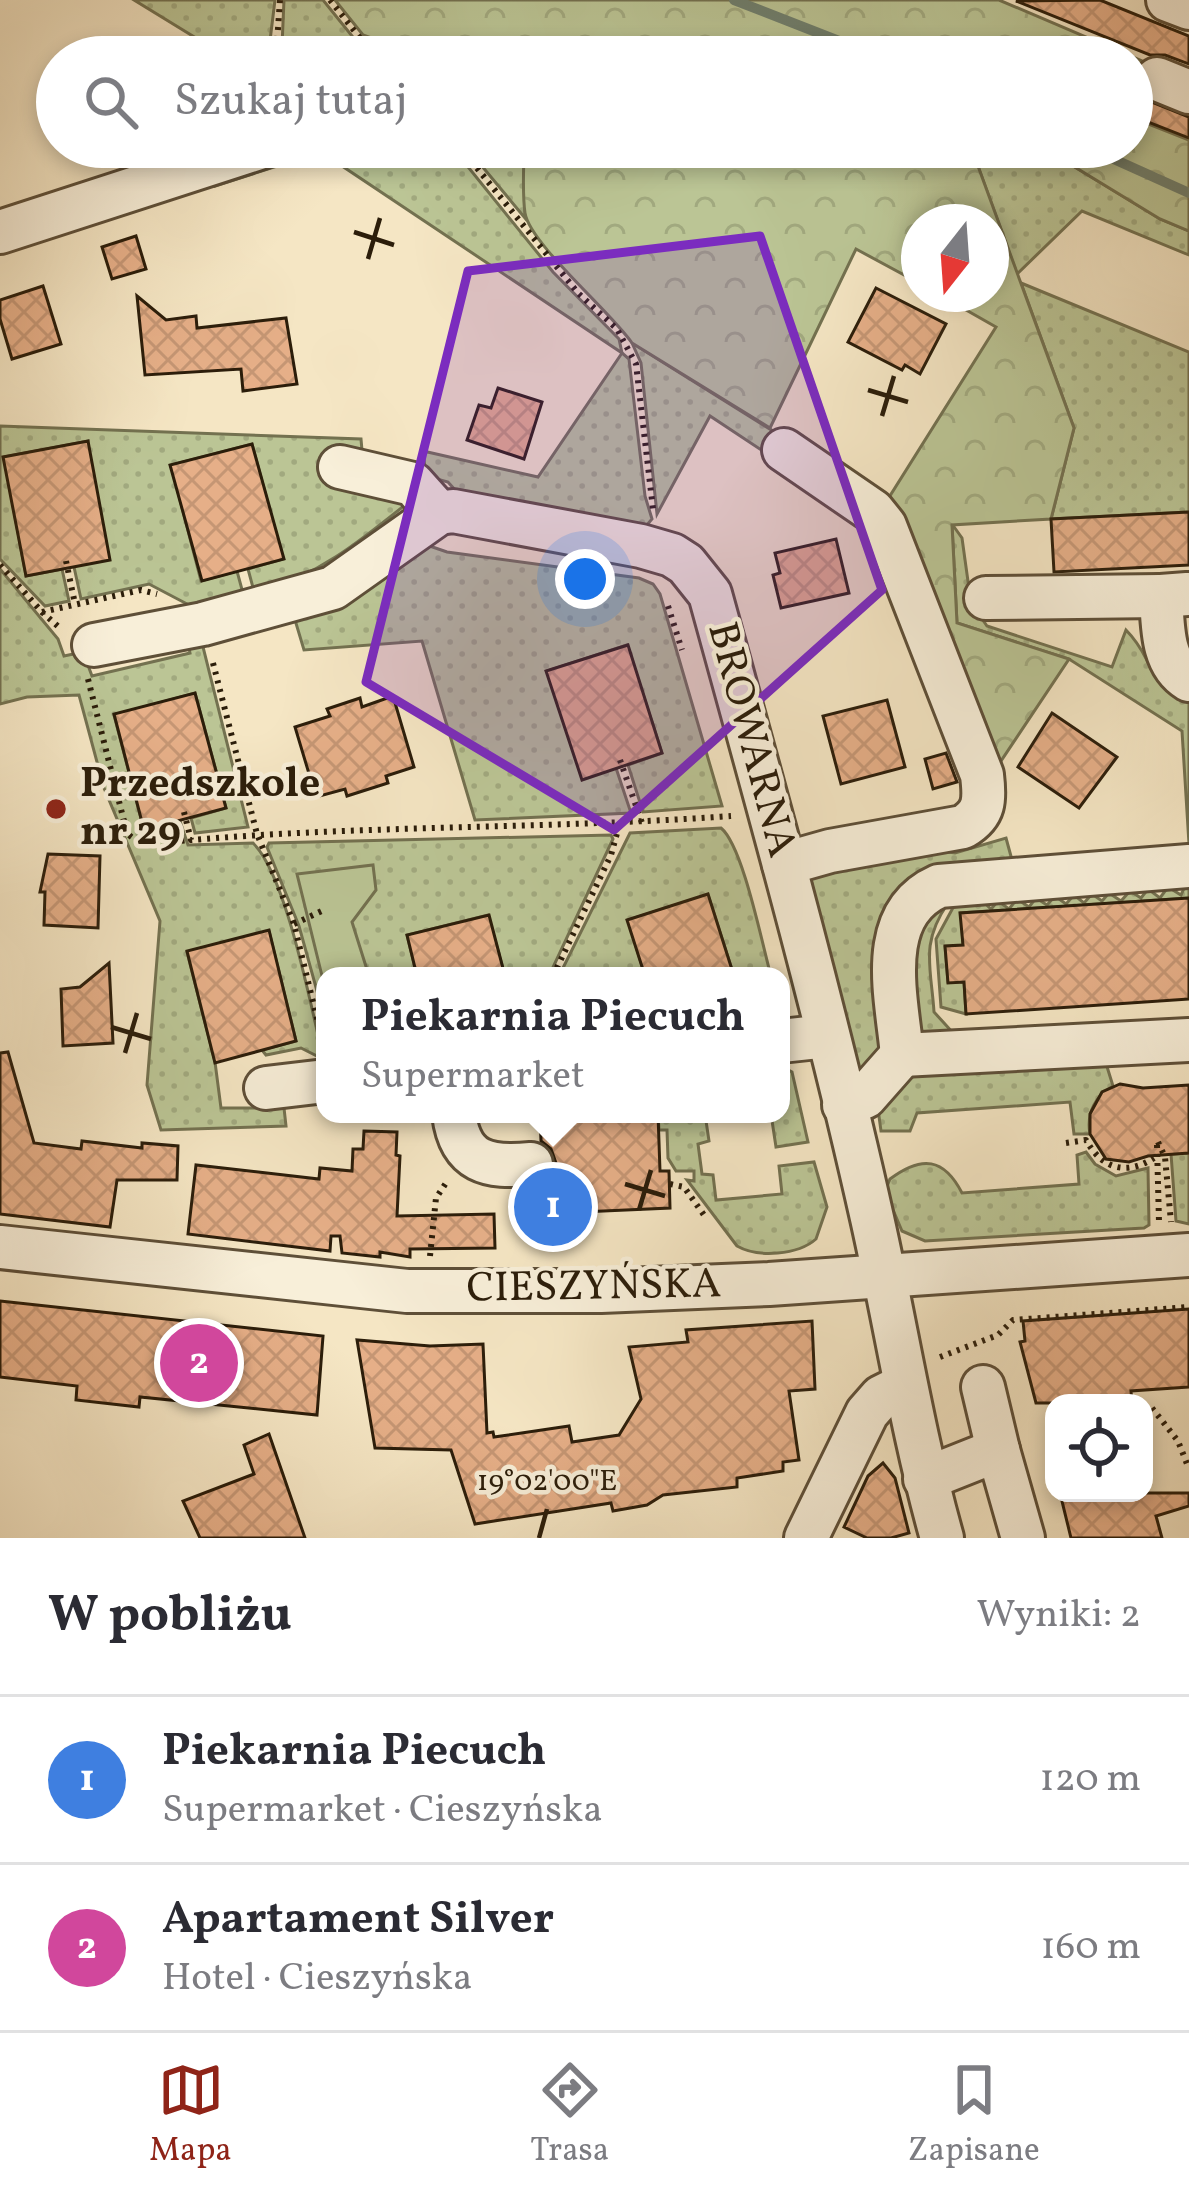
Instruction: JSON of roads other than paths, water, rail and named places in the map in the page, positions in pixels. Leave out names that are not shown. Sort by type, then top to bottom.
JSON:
[{"type":"street","points":[[1168,0],[1189,8]]},
{"type":"street","points":[[0,232],[197,168]]},
{"type":"street","points":[[784,450],[873,511],[885,526],[982,776],[984,794],[976,819],[963,826],[784,864]]},
{"type":"street","points":[[94,645],[203,624],[333,588],[439,513],[413,484],[340,467]]},
{"type":"street","name":"BROWARNA","points":[[439,513],[453,511],[641,546],[686,564],[710,594],[784,864],[884,1277],[918,1373],[925,1479],[942,1538]]},
{"type":"street","points":[[986,598],[1175,595],[1166,646],[1179,674],[1189,680]]},
{"type":"street","points":[[844,1106],[866,1097],[902,1055],[894,952],[905,912],[922,894],[960,883],[1189,866]]},
{"type":"street","points":[[790,1040],[827,1036]]},
{"type":"street","points":[[902,1055],[1189,1040]]},
{"type":"street","points":[[266,1088],[316,1083]]},
{"type":"street","points":[[457,1123],[463,1145],[475,1158],[532,1183]]},
{"type":"street","name":"CIESZYŃSKA","points":[[0,1246],[407,1291],[602,1291],[884,1277],[1180,1243]]},
{"type":"street","points":[[806,1538],[867,1413],[881,1397],[918,1373]]},
{"type":"street","points":[[983,1388],[1009,1463],[1023,1538]]},
{"type":"street","points":[[925,1479],[1009,1463]]},
{"type":"waterway","points":[[734,0],[826,36]]},
{"type":"waterway","points":[[1134,168],[1189,193]]},
{"type":"place","name":"Przedszkole nr 29","points":[[56,809]]},
{"type":"place","name":"Piekarnia Piecuch","points":[[553,1207]]},
{"type":"place","name":"Apartament Silver","points":[[199,1363]]}]
